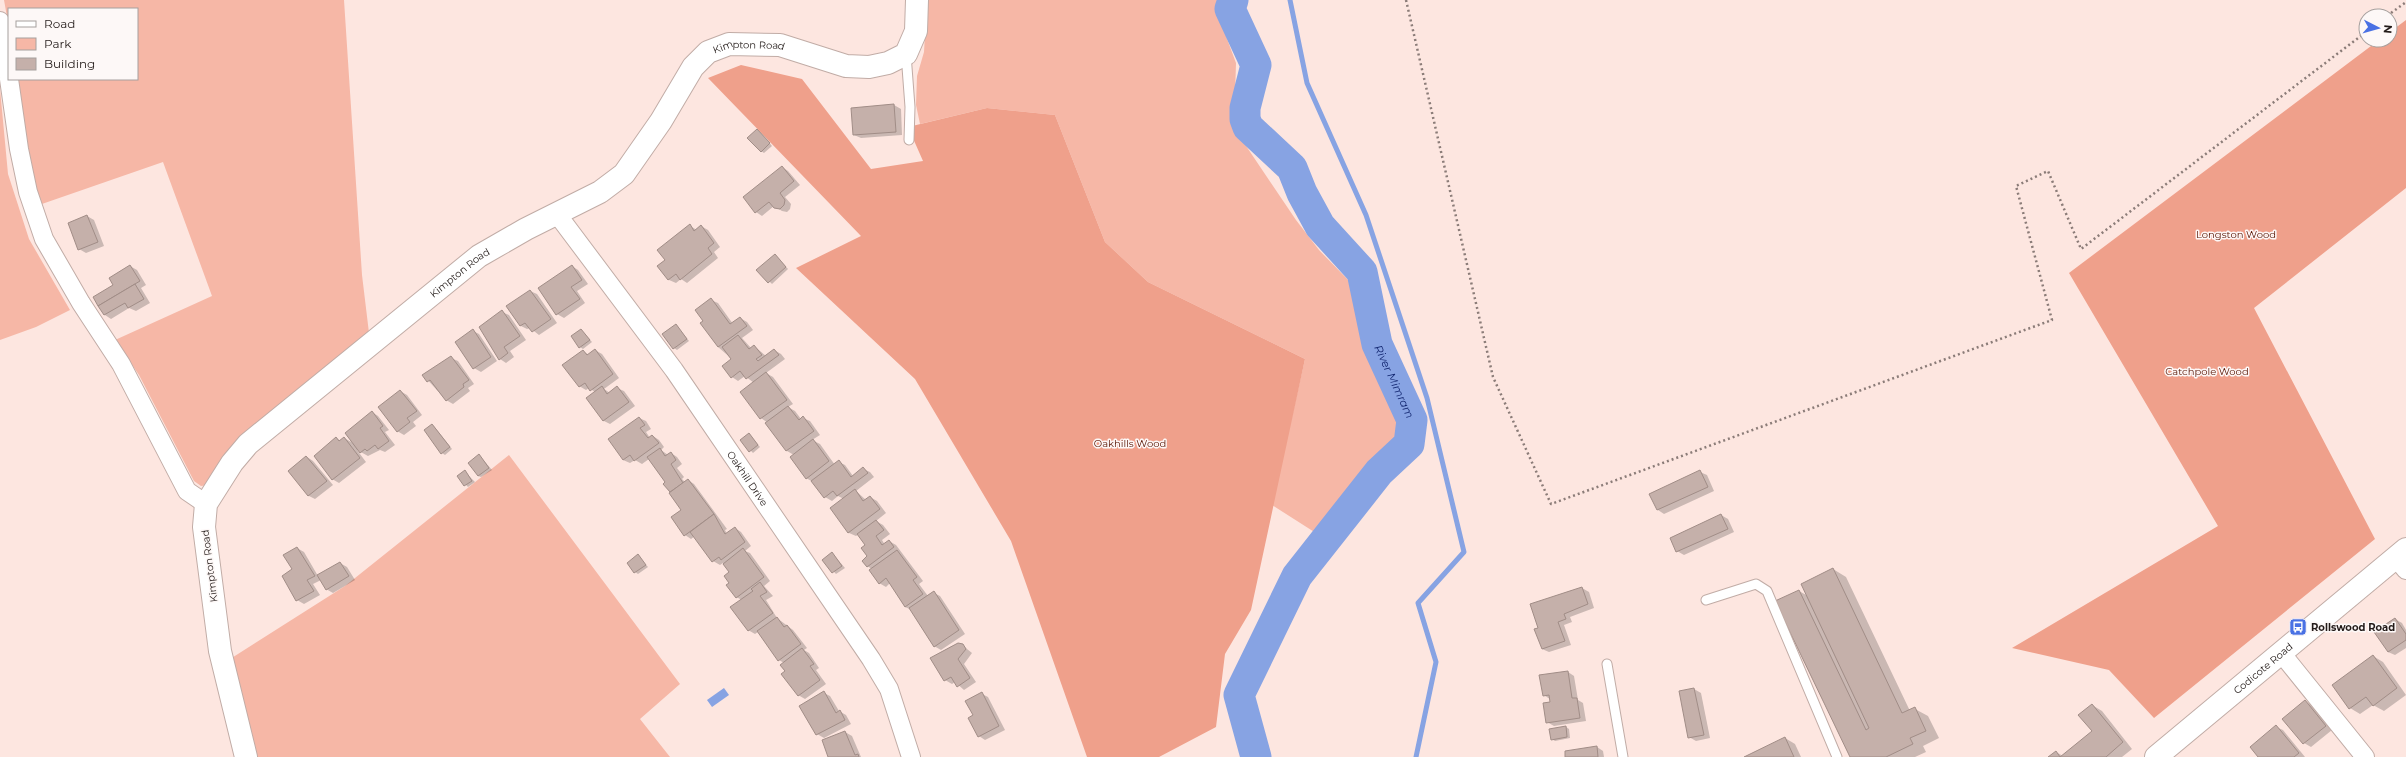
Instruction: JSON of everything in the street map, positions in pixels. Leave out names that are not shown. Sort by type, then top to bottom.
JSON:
[{"type":"street","points":[[906,54],[916,31],[917,0]]},
{"type":"street","points":[[0,21],[8,70]]},
{"type":"street","name":"Kimpton Road","points":[[246,757],[220,651],[206,554],[204,527],[206,504],[232,463],[248,444],[278,418],[480,256],[526,229],[600,192],[624,174],[661,122],[693,67],[708,52],[729,44],[780,45],[846,66],[868,67],[888,63],[906,54]]},
{"type":"street","points":[[10,80],[20,156],[28,192],[44,239],[124,371],[187,490],[206,504]]},
{"type":"street","name":"Oakhill Drive","points":[[557,214],[674,370],[871,659],[889,690],[911,757]]},
{"type":"street","name":"Codicote Road","points":[[2156,757],[2282,654],[2403,559]]},
{"type":"street","points":[[2282,654],[2365,757]]},
{"type":"lane","points":[[906,54],[910,107],[909,140]]},
{"type":"lane","points":[[1706,600],[1756,584],[1767,590],[1836,757]]},
{"type":"lane","points":[[1606,664],[1624,757]]},
{"type":"path","points":[[1406,0],[1493,377],[1550,504],[2052,320],[2016,186],[2048,172],[2082,249],[2358,38]]},
{"type":"path","points":[[2398,8],[2406,2]]},
{"type":"green space","points":[[4,0],[344,0],[362,275],[369,333],[208,485],[201,486],[194,481],[139,375],[115,340],[212,296],[163,162],[39,205],[25,138],[17,80],[138,80],[138,8],[8,8],[8,22]]},
{"type":"green space","points":[[927,0],[1222,0],[1220,20],[1236,63],[1234,128],[1296,220],[1319,250],[1353,285],[1364,339],[1403,423],[1397,439],[1365,474],[1319,535],[1272,505],[1305,359],[1148,282],[1105,242],[1055,115],[987,108],[920,124],[916,105],[917,76],[924,52]]},
{"type":"green space","name":"Catchpole Wood","points":[[2406,20],[2406,188],[2254,308],[2375,539],[2154,718],[2109,670],[2012,648],[2218,526],[2069,273],[2368,48],[2398,48],[2398,26]]},
{"type":"green space","name":"Oakhills Wood","points":[[741,65],[802,79],[871,169],[923,161],[908,127],[987,108],[1055,115],[1105,242],[1148,282],[1305,359],[1251,610],[1225,654],[1216,727],[1159,757],[1087,757],[1011,541],[915,379],[796,268],[861,236],[708,78]]},
{"type":"green space","points":[[0,89],[8,174],[29,239],[70,310],[36,327],[0,340]]},
{"type":"green space","points":[[509,455],[680,684],[640,719],[670,757],[251,757],[227,661],[345,586]]},
{"type":"water","points":[[724,688],[729,695],[712,707],[707,700]]},
{"type":"building","points":[[894,104],[896,132],[853,135],[851,108]]},
{"type":"building","points":[[757,129],[770,143],[761,152],[747,138]]},
{"type":"building","points":[[782,166],[794,181],[780,193],[785,200],[784,205],[780,209],[774,208],[769,202],[755,213],[743,197]]},
{"type":"building","points":[[87,215],[98,242],[78,250],[68,223]]},
{"type":"building","points":[[690,224],[694,231],[701,225],[714,243],[708,248],[712,254],[680,280],[676,274],[668,280],[657,266],[665,260],[657,250]]},
{"type":"building","points":[[775,254],[786,267],[768,283],[756,270]]},
{"type":"building","points":[[130,265],[140,281],[98,306],[93,297],[113,285],[109,278]]},
{"type":"building","points":[[572,265],[582,280],[571,287],[580,299],[556,315],[538,288]]},
{"type":"building","points":[[135,284],[144,299],[128,308],[125,303],[104,315],[98,306]]},
{"type":"building","points":[[530,290],[551,319],[532,332],[525,323],[520,326],[506,306]]},
{"type":"building","points":[[711,298],[730,324],[740,317],[747,326],[718,347],[700,323],[703,321],[695,310]]},
{"type":"building","points":[[502,310],[520,336],[504,347],[508,353],[499,360],[479,327]]},
{"type":"building","points":[[676,324],[687,339],[673,349],[662,334]]},
{"type":"building","points":[[473,329],[491,357],[473,369],[455,342]]},
{"type":"building","points":[[581,329],[590,340],[579,348],[571,336]]},
{"type":"building","points":[[738,335],[749,349],[754,345],[762,355],[756,359],[758,361],[774,349],[779,355],[746,379],[740,371],[731,378],[722,366],[731,359],[722,347]]},
{"type":"building","points":[[595,349],[613,374],[590,391],[585,383],[579,387],[562,365],[583,350],[587,355]]},
{"type":"building","points":[[451,356],[469,380],[463,384],[464,387],[446,401],[430,380],[427,382],[422,375]]},
{"type":"building","points":[[766,372],[787,400],[760,419],[740,392]]},
{"type":"building","points":[[602,386],[607,394],[617,386],[629,402],[603,421],[586,398]]},
{"type":"building","points":[[400,390],[417,411],[407,418],[410,422],[397,432],[378,407]]},
{"type":"building","points":[[788,406],[799,420],[803,416],[814,431],[786,451],[765,423]]},
{"type":"building","points":[[372,411],[383,426],[380,428],[389,441],[378,449],[375,445],[367,451],[365,449],[360,453],[345,433]]},
{"type":"building","points":[[639,417],[645,425],[640,428],[648,438],[652,435],[659,443],[634,461],[630,455],[623,460],[608,439]]},
{"type":"building","points":[[432,424],[450,447],[441,454],[424,430]]},
{"type":"building","points":[[749,433],[758,445],[749,452],[740,440]]},
{"type":"building","points":[[336,437],[339,441],[344,437],[360,458],[332,480],[314,456]]},
{"type":"building","points":[[813,439],[829,461],[806,479],[790,457]]},
{"type":"building","points":[[660,448],[665,456],[671,452],[676,460],[671,464],[683,483],[670,492],[663,484],[665,482],[647,457]]},
{"type":"building","points":[[479,454],[489,468],[478,476],[468,463]]},
{"type":"building","points":[[306,456],[327,481],[308,496],[288,471]]},
{"type":"building","points":[[839,460],[851,477],[863,467],[868,473],[837,496],[833,491],[824,498],[811,481]]},
{"type":"building","points":[[465,470],[472,481],[464,486],[457,476]]},
{"type":"building","points":[[1700,470],[1708,487],[1657,510],[1649,494]]},
{"type":"building","points":[[688,479],[714,514],[684,536],[671,517],[681,510],[669,493]]},
{"type":"building","points":[[855,489],[863,501],[870,496],[880,509],[848,533],[830,508]]},
{"type":"building","points":[[714,514],[725,534],[735,527],[745,542],[721,560],[719,557],[712,562],[690,532]]},
{"type":"building","points":[[1721,514],[1728,529],[1676,552],[1670,538]]},
{"type":"building","points":[[876,520],[884,530],[876,536],[882,545],[889,540],[894,547],[867,567],[862,561],[867,556],[861,548],[865,545],[857,534]]},
{"type":"building","points":[[297,547],[315,576],[307,580],[314,591],[296,601],[282,576],[292,569],[283,555]]},
{"type":"building","points":[[743,548],[764,577],[736,598],[726,585],[729,583],[724,576],[729,572],[723,564]]},
{"type":"building","points":[[897,550],[917,577],[913,580],[923,594],[905,607],[886,578],[879,584],[869,570]]},
{"type":"building","points":[[832,552],[842,566],[832,573],[822,560]]},
{"type":"building","points":[[638,554],[646,565],[634,573],[627,563]]},
{"type":"building","points":[[340,562],[349,576],[326,590],[317,575]]},
{"type":"building","points":[[1833,568],[1902,713],[1915,707],[1926,731],[1910,738],[1913,744],[1886,757],[1850,757],[1775,601],[1799,590],[1866,730],[1869,728],[1801,584]]},
{"type":"building","points":[[760,582],[767,592],[760,596],[773,613],[748,631],[730,607],[753,591],[751,589]]},
{"type":"building","points":[[1582,587],[1588,604],[1564,614],[1566,619],[1558,622],[1565,641],[1542,649],[1534,629],[1538,628],[1530,604]]},
{"type":"building","points":[[934,591],[959,630],[934,647],[909,608]]},
{"type":"building","points":[[777,617],[784,627],[787,625],[801,644],[778,661],[757,631]]},
{"type":"building","points":[[2395,618],[2406,634],[2406,640],[2388,652],[2374,632]]},
{"type":"building","points":[[958,643],[963,644],[966,649],[958,659],[970,678],[957,687],[951,677],[944,681],[930,658]]},
{"type":"building","points":[[802,648],[814,664],[810,666],[820,680],[798,696],[781,674],[785,671],[780,665]]},
{"type":"building","points":[[2373,655],[2397,688],[2373,706],[2366,697],[2349,709],[2332,685]]},
{"type":"building","points":[[1568,671],[1572,698],[1577,698],[1580,718],[1546,723],[1543,703],[1550,702],[1549,695],[1543,696],[1539,675]]},
{"type":"building","points":[[1694,688],[1704,735],[1688,738],[1679,691]]},
{"type":"building","points":[[824,691],[836,713],[840,710],[845,720],[816,735],[799,706]]},
{"type":"building","points":[[982,692],[999,726],[978,737],[968,718],[973,715],[965,701]]},
{"type":"building","points":[[2305,700],[2326,726],[2303,744],[2282,719]]},
{"type":"building","points":[[2092,704],[2123,742],[2106,757],[2060,757],[2092,731],[2078,715]]},
{"type":"building","points":[[2276,725],[2299,753],[2294,757],[2258,757],[2250,747]]},
{"type":"building","points":[[1566,726],[1567,737],[1551,740],[1549,729]]},
{"type":"building","points":[[845,731],[855,755],[858,754],[859,757],[828,757],[822,740]]},
{"type":"building","points":[[1785,737],[1794,757],[1744,757]]},
{"type":"building","points":[[1597,746],[1598,757],[1565,757],[1565,751]]},
{"type":"building","points":[[2056,751],[2060,757],[2048,757]]},
{"type":"waterway","name":"River Mimram","points":[[1233,0],[1230,9],[1256,65],[1245,108],[1245,119],[1248,127],[1292,168],[1302,193],[1320,226],[1362,272],[1377,344],[1412,420],[1409,444],[1379,472],[1297,576],[1239,695],[1256,757]]},
{"type":"waterway","points":[[1290,0],[1307,83],[1366,215],[1427,398],[1464,552],[1418,603],[1436,662],[1416,757]]},
{"type":"place","name":"Rollswood Road","points":[[2298,627]]},
{"type":"park label","name":"Longston Wood","points":[[2236,234]]}]
